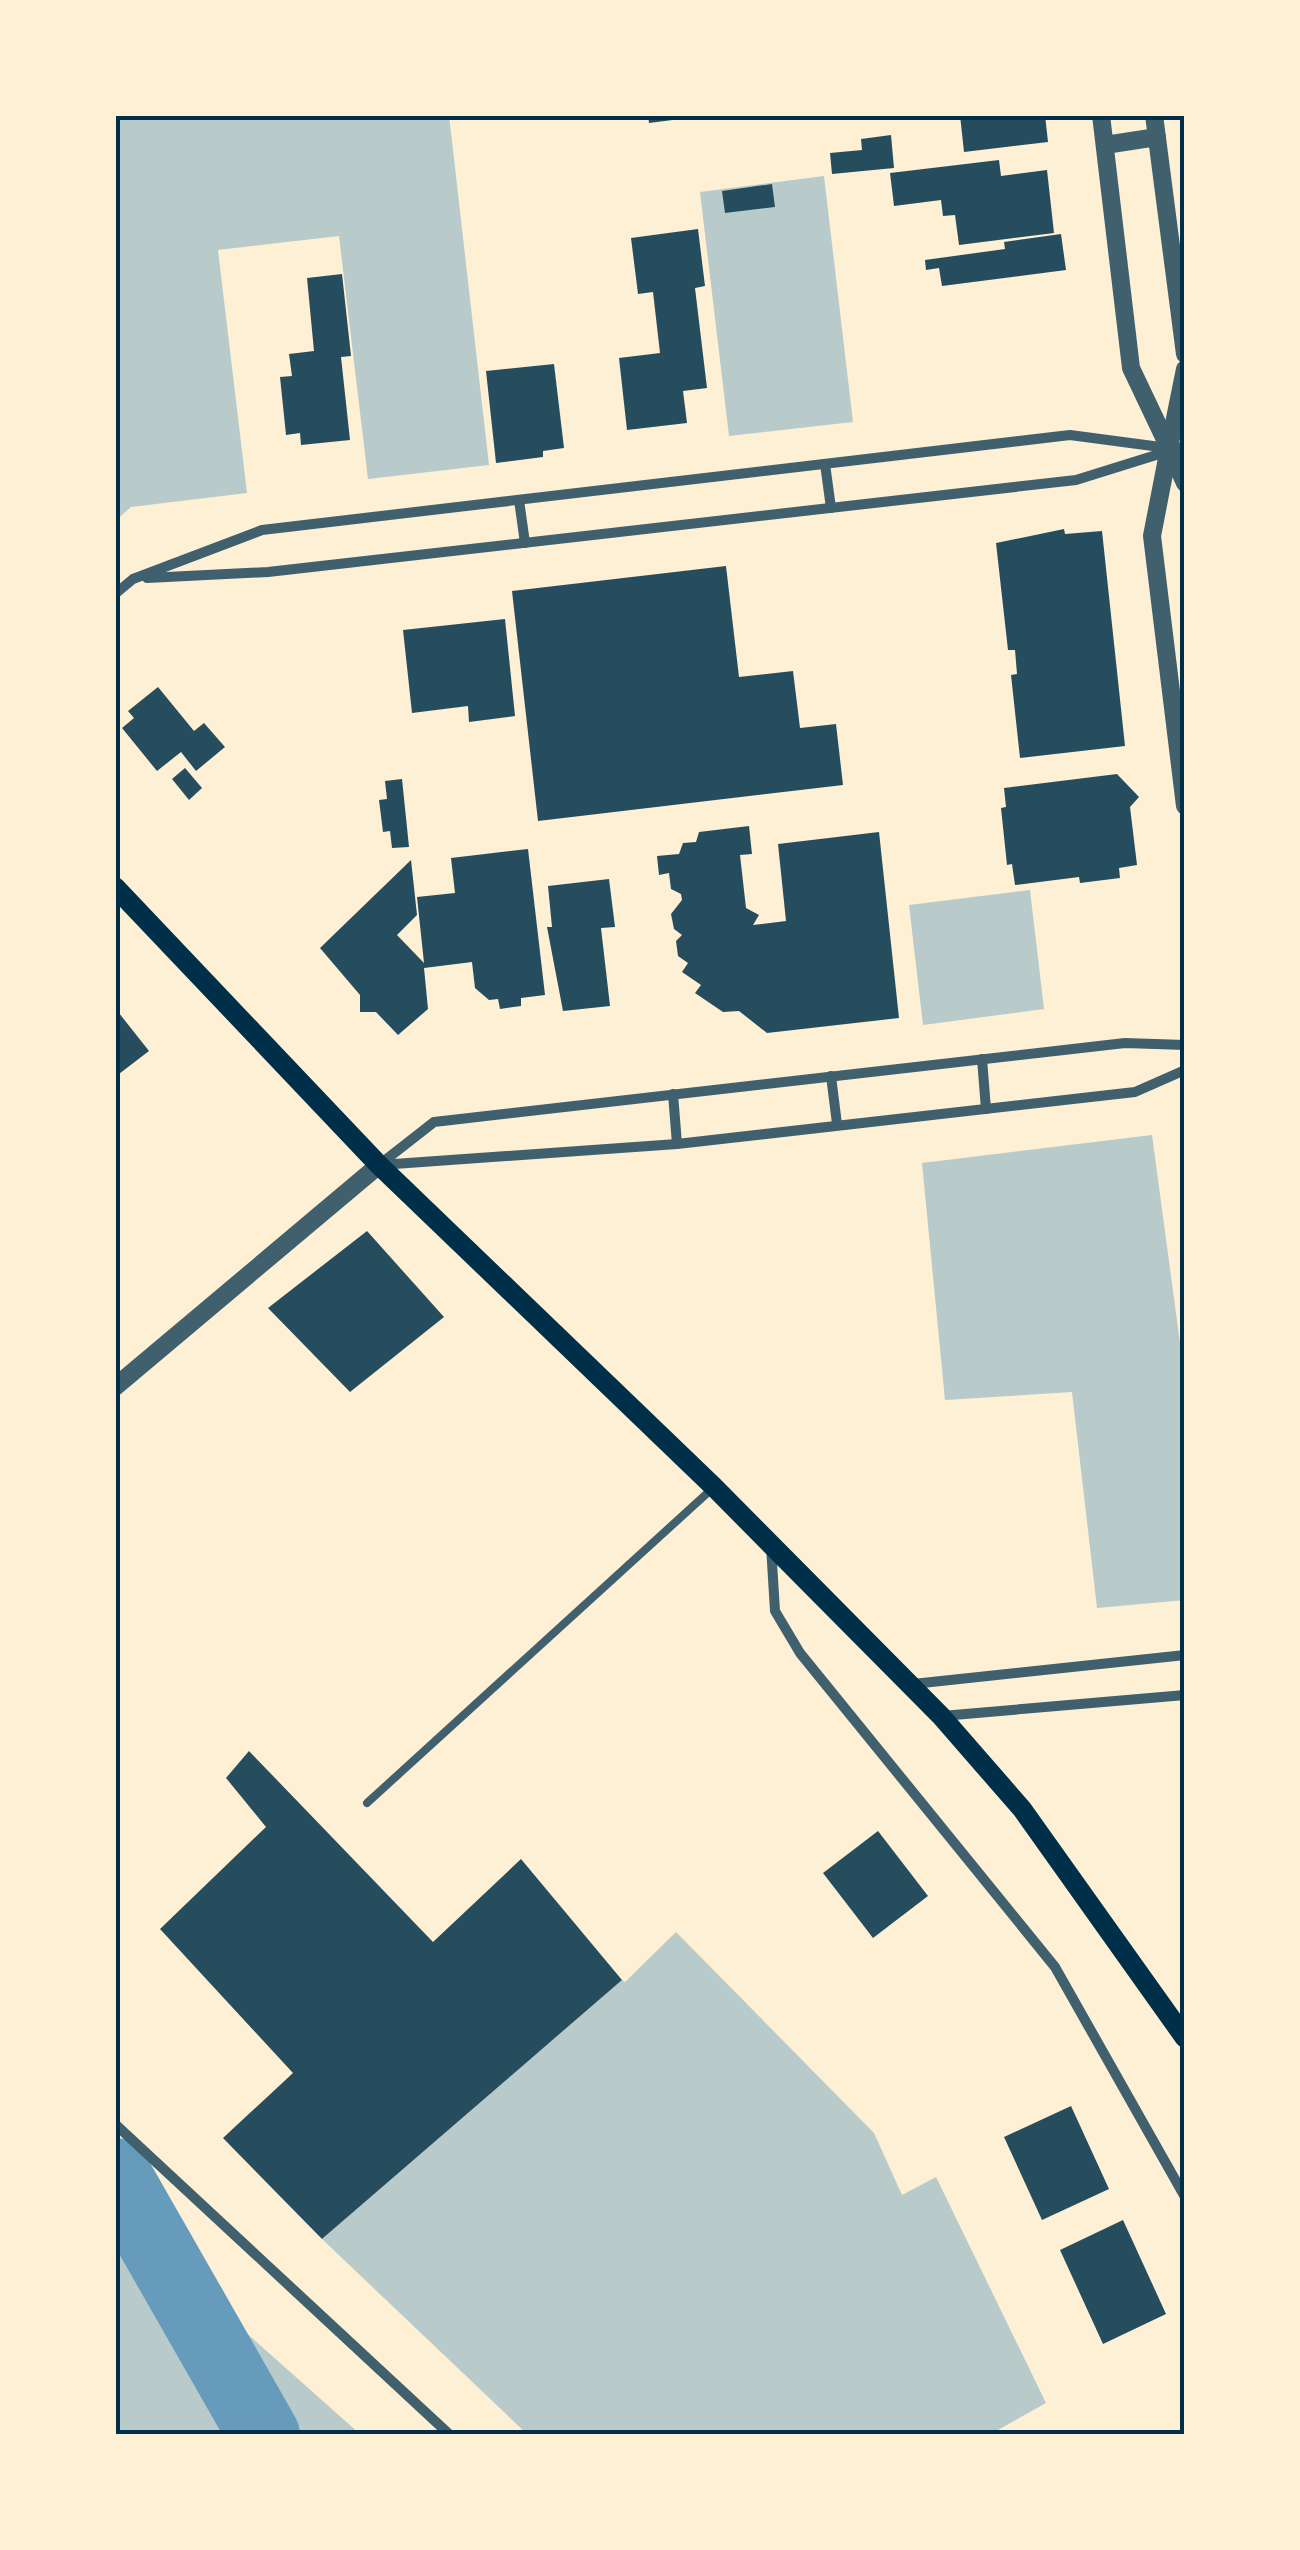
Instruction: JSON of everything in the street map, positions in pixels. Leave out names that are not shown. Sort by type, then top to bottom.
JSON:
[{"type":"main road","points":[[115,887],[380,1164],[772,1545],[941,1716],[1022,1809],[1185,2038]]},
{"type":"street","points":[[1101,115],[1131,368],[1177,447],[1185,483]]},
{"type":"street","points":[[1154,115],[1185,354]]},
{"type":"street","points":[[1105,145],[1157,137]]},
{"type":"street","points":[[1185,369],[1177,447],[1152,536],[1176,656],[1185,806]]},
{"type":"street","points":[[115,594],[134,579],[262,530],[1070,435],[1177,447]]},
{"type":"street","points":[[134,579],[268,572],[1076,480],[1177,447]]},
{"type":"street","points":[[825,464],[831,508]]},
{"type":"street","points":[[518,500],[525,543]]},
{"type":"street","points":[[115,1388],[434,1122],[1125,1043],[1185,1045]]},
{"type":"street","points":[[982,1059],[986,1109]]},
{"type":"street","points":[[380,1164],[677,1144],[1135,1092],[1185,1070]]},
{"type":"street","points":[[831,1076],[837,1124]]},
{"type":"street","points":[[673,1094],[677,1144]]},
{"type":"street","points":[[772,1545],[775,1610],[800,1653],[1055,1967],[1185,2197]]},
{"type":"street","points":[[910,1685],[1185,1655]]},
{"type":"street","points":[[941,1716],[1185,1694]]},
{"type":"street","points":[[115,2124],[450,2435]]},
{"type":"lane","points":[[367,1803],[714,1488]]},
{"type":"shaded area","points":[[115,115],[449,115],[489,465],[368,479],[339,236],[218,250],[247,493],[131,507],[115,521]]},
{"type":"shaded area","points":[[824,176],[853,422],[729,436],[700,192]]},
{"type":"shaded area","points":[[1030,890],[1044,1009],[923,1025],[909,905]]},
{"type":"shaded area","points":[[1152,1135],[1185,1380],[1185,1600],[1097,1608],[1072,1392],[945,1400],[922,1163]]},
{"type":"shaded area","points":[[676,1932],[874,2133],[902,2195],[936,2177],[1046,2403],[989,2435],[528,2435],[322,2239],[622,1980],[625,1982]]},
{"type":"shaded area","points":[[115,2216],[361,2435],[116,2435]]},
{"type":"building","points":[[648,115],[696,115],[696,117],[649,123]]},
{"type":"building","points":[[960,115],[1045,115],[1048,142],[964,152]]},
{"type":"building","points":[[891,135],[894,168],[832,174],[830,153],[862,150],[861,139]]},
{"type":"building","points":[[999,160],[1001,176],[1047,170],[1054,233],[959,245],[955,215],[943,216],[941,200],[894,206],[890,173]]},
{"type":"building","points":[[772,184],[775,207],[725,213],[722,191]]},
{"type":"building","points":[[698,229],[705,286],[695,288],[707,388],[683,391],[687,423],[627,430],[619,358],[660,353],[653,292],[638,294],[631,238]]},
{"type":"building","points":[[1061,234],[1066,270],[942,286],[939,268],[926,270],[925,260],[1005,249],[1004,242]]},
{"type":"building","points":[[342,274],[351,356],[341,357],[350,440],[301,445],[300,433],[286,435],[280,377],[292,376],[289,354],[314,351],[307,278]]},
{"type":"building","points":[[554,364],[564,448],[543,451],[543,457],[496,463],[486,371]]},
{"type":"building","points":[[1064,529],[1065,534],[1102,531],[1125,746],[1020,758],[1011,675],[1017,674],[1015,650],[1008,650],[996,543]]},
{"type":"building","points":[[726,566],[739,677],[793,671],[800,728],[836,724],[843,785],[538,821],[512,591]]},
{"type":"building","points":[[505,619],[515,716],[469,722],[468,706],[412,713],[403,630]]},
{"type":"building","points":[[158,687],[194,731],[204,723],[225,747],[196,771],[181,752],[157,771],[122,728],[134,718],[128,711]]},
{"type":"building","points":[[185,768],[202,788],[189,800],[172,779]]},
{"type":"building","points":[[1117,774],[1139,797],[1130,807],[1137,865],[1119,868],[1120,878],[1080,883],[1079,877],[1015,885],[1012,864],[1007,865],[1001,808],[1006,807],[1004,788]]},
{"type":"building","points":[[402,779],[409,847],[392,848],[390,831],[383,832],[379,800],[387,799],[385,781]]},
{"type":"building","points":[[749,826],[752,854],[740,855],[746,908],[759,915],[753,925],[786,921],[778,844],[879,832],[899,1018],[767,1033],[739,1011],[723,1012],[695,993],[701,985],[682,972],[688,963],[678,956],[676,941],[682,935],[674,929],[671,914],[682,900],[681,894],[671,889],[669,873],[659,875],[657,856],[679,854],[683,843],[696,842],[699,832]]},
{"type":"building","points":[[528,849],[545,995],[521,998],[521,1006],[500,1009],[498,999],[489,1000],[475,988],[472,962],[424,968],[428,1009],[398,1035],[376,1012],[360,1012],[360,995],[320,948],[411,860],[417,915],[397,935],[424,963],[417,897],[455,893],[451,858]]},
{"type":"building","points":[[609,879],[615,927],[601,928],[610,1006],[563,1011],[547,927],[552,927],[548,886]]},
{"type":"building","points":[[115,1008],[149,1051],[115,1077]]},
{"type":"building","points":[[367,1231],[444,1317],[350,1392],[268,1308]]},
{"type":"building","points":[[249,1751],[433,1942],[521,1859],[622,1980],[322,2239],[223,2138],[293,2073],[160,1929],[266,1827],[226,1778]]},
{"type":"building","points":[[878,1831],[928,1896],[873,1938],[823,1873]]},
{"type":"building","points":[[1071,2106],[1109,2189],[1042,2220],[1004,2137]]},
{"type":"building","points":[[1123,2220],[1166,2314],[1103,2344],[1060,2250]]},
{"type":"waterway","points":[[115,2174],[264,2435]]}]
